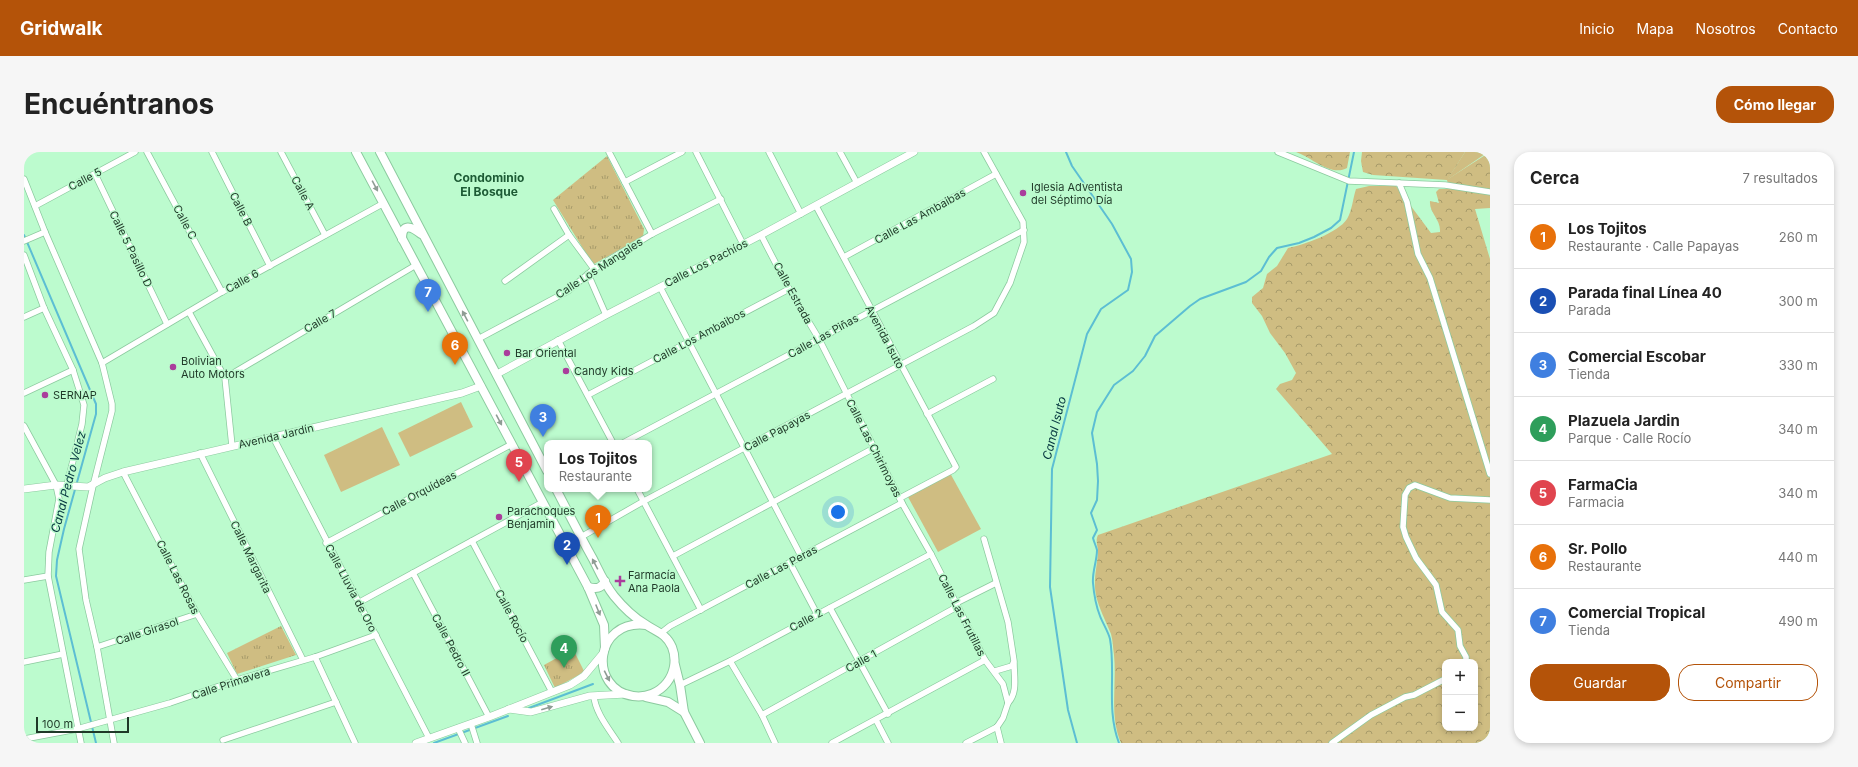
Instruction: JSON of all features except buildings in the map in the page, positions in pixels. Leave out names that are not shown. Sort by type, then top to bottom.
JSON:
[{"type":"main road","points":[[356,152],[394,220],[402,239],[588,587],[604,625],[603,662],[609,681],[616,689],[626,694],[668,702],[684,712]]},
{"type":"main road","points":[[380,152],[411,213],[498,374],[544,465]]},
{"type":"main road","points":[[394,220],[399,223],[406,224],[411,219],[411,213]]},
{"type":"main road","points":[[402,239],[404,229],[408,227],[412,227],[423,235]]},
{"type":"main road","points":[[558,492],[613,595],[627,610],[646,625],[662,633],[671,646],[680,685],[684,712],[700,743]]},
{"type":"main road","points":[[588,587],[598,588],[603,586],[605,582]]},
{"type":"main road","points":[[604,650],[615,632],[626,626],[636,624],[646,625]]},
{"type":"main road","points":[[640,696],[658,692],[665,685],[673,671],[674,662]]},
{"type":"street","name":"Calle 5","points":[[35,206],[135,152]]},
{"type":"street","name":"Calle C","points":[[147,152],[222,292]]},
{"type":"street","name":"Calle B","points":[[212,152],[270,266]]},
{"type":"street","name":"Calle A","points":[[281,152],[325,235]]},
{"type":"street","points":[[609,152],[652,234]]},
{"type":"street","points":[[625,182],[682,152]]},
{"type":"street","points":[[696,152],[743,244]]},
{"type":"street","points":[[769,152],[800,214]]},
{"type":"street","points":[[840,152],[857,183]]},
{"type":"street","name":"Calle Los Pachíos","points":[[498,374],[558,340],[816,206],[912,152]]},
{"type":"street","points":[[984,152],[1023,222],[1024,230]]},
{"type":"street","points":[[1278,152],[1349,181],[1445,185],[1490,192]]},
{"type":"street","name":"Calle 5 Pasillo D","points":[[95,174],[167,324]]},
{"type":"street","name":"Calle Las Ambaibas","points":[[844,257],[996,174]]},
{"type":"street","points":[[24,179],[45,232],[102,362],[112,404],[112,411],[91,486],[79,549],[86,600],[97,647],[114,743]]},
{"type":"street","points":[[1399,183],[1407,202],[1418,254],[1430,278],[1490,474]]},
{"type":"street","name":"Calle Los Mangales","points":[[478,339],[568,291],[594,269],[652,234],[721,199]]},
{"type":"street","name":"Calle 6","points":[[102,362],[222,292],[384,203]]},
{"type":"street","name":"Avenida Isuto","points":[[816,206],[956,467]]},
{"type":"street","points":[[554,209],[569,235],[594,269]]},
{"type":"street","name":"Calle Las Piñas","points":[[629,440],[1024,230]]},
{"type":"street","name":"Calle Papayas","points":[[581,537],[644,501],[974,326],[994,313],[1010,283],[1024,242],[1024,230]]},
{"type":"street","points":[[24,241],[45,232]]},
{"type":"street","points":[[505,281],[569,235]]},
{"type":"street","name":"Calle Estrada","points":[[761,235],[789,289],[819,339],[846,394]]},
{"type":"street","points":[[24,256],[44,308],[73,370],[84,405],[70,485]]},
{"type":"street","name":"Calle 7","points":[[225,378],[416,265]]},
{"type":"street","points":[[588,274],[606,315]]},
{"type":"street","points":[[660,287],[801,556]]},
{"type":"street","name":"Calle Los Ambaibos","points":[[588,395],[789,289]]},
{"type":"street","points":[[24,317],[44,308]]},
{"type":"street","points":[[189,312],[225,378],[232,446]]},
{"type":"street","points":[[558,340],[611,440]]},
{"type":"street","points":[[24,393],[73,370]]},
{"type":"street","points":[[927,414],[993,379]]},
{"type":"street","name":"Avenida Jardín","points":[[91,486],[105,478],[124,472],[462,393],[481,386]]},
{"type":"street","name":"Calle Las Chirimoyas","points":[[846,394],[901,501]]},
{"type":"street","points":[[24,426],[56,485],[59,505],[49,552],[48,576],[77,729],[81,743]]},
{"type":"street","name":"Calle Lluvia de Oro","points":[[273,437],[326,543],[376,635],[429,738]]},
{"type":"street","name":"Calle Orquídeas","points":[[326,543],[512,444]]},
{"type":"street","points":[[673,556],[874,448]]},
{"type":"street","name":"Calle Margarita","points":[[200,454],[303,660]]},
{"type":"street","name":"Calle Las Peras","points":[[662,633],[670,626],[790,563],[901,501],[956,467]]},
{"type":"street","name":"Calle Las Rosas","points":[[124,472],[197,614],[237,680]]},
{"type":"street","points":[[24,489],[56,485],[91,486]]},
{"type":"street","points":[[1466,659],[1460,646],[1458,630],[1442,612],[1436,585],[1416,558],[1406,538],[1403,527],[1405,495],[1409,488],[1415,485],[1450,498],[1490,500]]},
{"type":"street","points":[[639,492],[701,610]]},
{"type":"street","name":"Calle Las Frutillas","points":[[901,501],[931,554],[985,660],[995,671],[1003,684],[1008,703]]},
{"type":"street","points":[[358,603],[543,502]]},
{"type":"street","points":[[966,743],[997,728],[1004,718],[1008,703],[1013,698],[1015,691],[1014,663],[1008,622],[984,539]]},
{"type":"street","name":"Calle Rocío","points":[[472,541],[552,692]]},
{"type":"street","name":"Calle 2","points":[[680,685],[730,661],[931,554]]},
{"type":"street","points":[[790,563],[817,614]]},
{"type":"street","name":"Calle Pedro II","points":[[413,573],[490,717]]},
{"type":"street","points":[[24,580],[48,576]]},
{"type":"street","name":"Calle 1","points":[[762,714],[860,662],[953,609],[956,604],[996,583]]},
{"type":"street","points":[[830,608],[888,714]]},
{"type":"street","name":"Calle Girasol","points":[[97,647],[197,614]]},
{"type":"street","name":"Calle Primavera","points":[[24,740],[97,724],[170,703],[237,680],[315,657],[376,635]]},
{"type":"street","points":[[416,743],[429,738],[472,728],[490,717],[508,709],[570,685],[584,676],[604,650]]},
{"type":"street","points":[[24,662],[63,654]]},
{"type":"street","points":[[315,657],[355,743]]},
{"type":"street","points":[[832,743],[888,714],[985,660]]},
{"type":"street","points":[[730,661],[762,714],[775,743]]},
{"type":"street","points":[[995,671],[1014,663]]},
{"type":"street","points":[[1332,743],[1371,715],[1405,697],[1414,695],[1442,681]]},
{"type":"street","points":[[508,709],[531,712],[594,696],[626,694]]},
{"type":"street","points":[[594,696],[594,701],[600,714],[618,743]]},
{"type":"street","points":[[223,740],[336,702]]},
{"type":"street","points":[[876,720],[888,743]]},
{"type":"street","points":[[472,728],[477,743]]},
{"type":"street","points":[[997,728],[1001,743]]},
{"type":"street","points":[[460,732],[465,743]]},
{"type":"green space","points":[[1296,152],[1350,152],[1347,168],[1334,170]]},
{"type":"green space","points":[[1362,152],[1465,152],[1448,179],[1490,152],[1490,208],[1475,209],[1490,259],[1490,743],[1121,743],[1117,732],[1114,711],[1115,666],[1112,639],[1099,605],[1095,589],[1098,535],[1332,454],[1276,389],[1280,384],[1292,380],[1296,373],[1285,353],[1270,333],[1262,316],[1252,303],[1252,297],[1263,288],[1267,274],[1277,266],[1288,248],[1320,238],[1336,229],[1347,219],[1356,189],[1369,186],[1396,186],[1431,233],[1440,232],[1439,223],[1431,209],[1430,201],[1439,203],[1436,192],[1439,189],[1449,189],[1447,180],[1373,175],[1363,172],[1361,161]]},
{"type":"green space","points":[[1465,152],[1488,152],[1447,180]]},
{"type":"green space","points":[[607,156],[644,229],[643,237],[594,264],[553,200]]},
{"type":"green space","points":[[461,402],[473,427],[410,457],[398,433]]},
{"type":"green space","points":[[382,427],[400,465],[341,492],[324,455]]},
{"type":"green space","points":[[950,473],[981,529],[938,552],[908,497]]},
{"type":"green space","points":[[281,626],[296,655],[237,674],[227,653]]},
{"type":"green space","points":[[573,649],[584,671],[555,688],[544,665]]},
{"type":"waterway","name":"Canal Isuto","points":[[1066,152],[1072,166],[1112,224],[1131,259],[1132,272],[1128,290],[1101,309],[1087,334],[1052,469],[1050,587],[1068,710],[1077,743]]},
{"type":"waterway","points":[[1119,743],[1113,718],[1112,652],[1110,639],[1097,608],[1093,583],[1097,550],[1093,538],[1097,530],[1091,513],[1097,500],[1098,481],[1092,433],[1097,412],[1114,385],[1133,371],[1145,356],[1155,336],[1190,306],[1200,299],[1246,282],[1261,271],[1269,257],[1277,248],[1299,243],[1314,237],[1331,228],[1340,220],[1354,152]]},
{"type":"waterway","name":"Canal Pedro Velez","points":[[24,235],[96,404],[96,414],[64,529],[57,560],[56,576],[96,743]]},
{"type":"waterway","points":[[529,708],[593,684]]},
{"type":"waterway","points":[[434,743],[508,716]]},
{"type":"place","name":"Iglesia Adventista del Séptimo Día","points":[[1023,193]]},
{"type":"place","name":"Comercial Tropical","points":[[428,312]]},
{"type":"place","name":"Bar Oriental","points":[[507,353]]},
{"type":"place","name":"Sr. Pollo","points":[[455,365]]},
{"type":"place","name":"Bolivian Auto Motors","points":[[173,367]]},
{"type":"place","name":"Candy Kids","points":[[566,371]]},
{"type":"place","name":"SERNAP","points":[[45,395]]},
{"type":"place","name":"Comercial Escobar","points":[[543,437]]},
{"type":"place","name":"FarmaCia","points":[[519,482]]},
{"type":"place","name":"Parachoques Benjamin","points":[[499,517]]},
{"type":"place","name":"Los Tojitos","points":[[598,538]]},
{"type":"place","name":"Parada final Línea 40","points":[[567,565]]},
{"type":"place","name":"Farmacía Ana Paola","points":[[620,581]]},
{"type":"place","name":"Plazuela Jardin","points":[[564,668]]},
{"type":"district","name":"Condominio El Bosque","points":[[489,184]]}]
